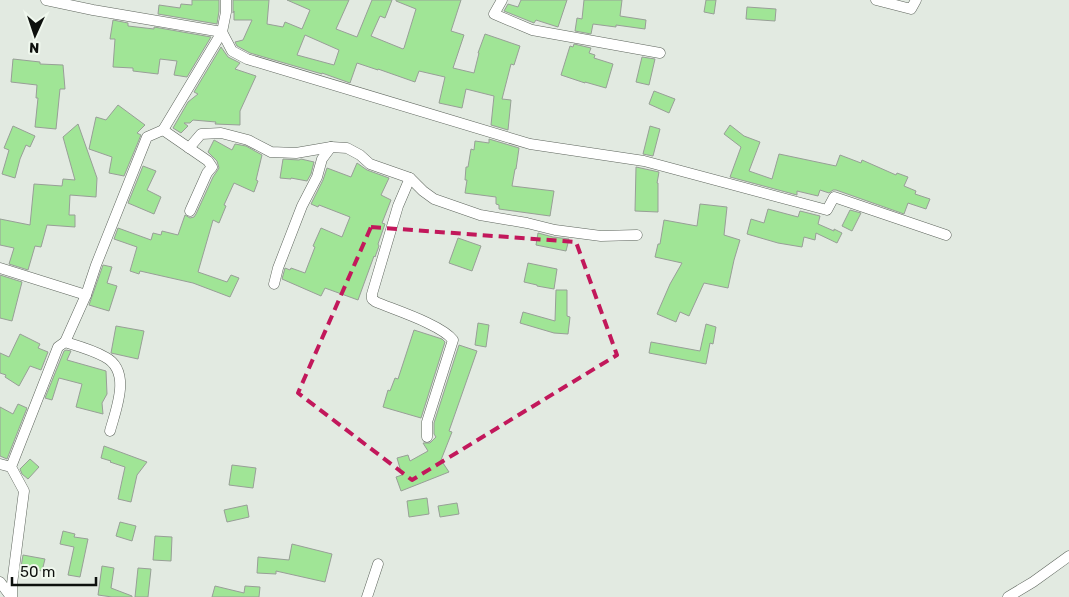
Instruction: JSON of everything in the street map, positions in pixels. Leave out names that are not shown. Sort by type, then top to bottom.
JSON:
[{"type":"street","points":[[46,0],[222,32]]},
{"type":"street","points":[[11,467],[58,347],[65,342],[86,295],[147,137],[163,130],[222,32],[226,0]]},
{"type":"street","points":[[502,0],[494,14],[532,30],[660,53]]},
{"type":"street","points":[[876,0],[911,9],[916,0]]},
{"type":"street","points":[[222,32],[232,51],[247,59],[530,144],[644,161],[827,210],[834,197],[946,235]]},
{"type":"street","points":[[163,130],[208,160],[212,168],[207,174],[190,211]]},
{"type":"street","points":[[189,148],[201,134],[221,133],[248,140],[270,152],[296,153],[347,148],[360,155],[370,164],[410,178],[422,191],[434,199],[480,215],[556,230],[600,236],[638,235]]},
{"type":"street","points":[[274,284],[278,268],[302,206],[317,177],[322,159],[332,148]]},
{"type":"street","points":[[410,178],[398,206],[376,279],[372,299],[441,330],[454,340],[427,422],[427,437]]},
{"type":"street","points":[[0,268],[86,295]]},
{"type":"street","points":[[65,342],[106,357],[115,364],[120,374],[120,392],[110,431]]},
{"type":"street","points":[[0,464],[11,467],[24,491],[11,597]]},
{"type":"street","points":[[1008,597],[1069,556]]},
{"type":"street","points":[[367,597],[378,564]]},
{"type":"street","points":[[0,582],[11,597]]},
{"type":"highlighted area","points":[[371,227],[576,242],[617,355],[412,480],[298,393]]},
{"type":"building","points":[[192,0],[219,0],[217,24],[158,14],[159,5],[180,8],[181,4],[192,5]]},
{"type":"building","points":[[233,0],[269,0],[267,24],[283,27],[285,22],[302,29],[310,10],[287,0],[349,0],[336,29],[357,37],[372,0],[392,0],[385,18],[380,16],[371,36],[403,49],[416,9],[396,0],[461,0],[451,31],[464,35],[453,68],[474,73],[478,53],[485,34],[520,46],[514,65],[511,64],[502,99],[511,100],[508,130],[491,125],[494,96],[466,89],[462,108],[439,103],[445,77],[419,71],[415,82],[357,63],[350,83],[322,73],[250,53],[237,46],[235,42],[243,40],[252,20],[234,20],[234,11],[233,13]],"holes":[[[305,35],[339,50],[334,65],[297,55]]]},
{"type":"building","points":[[521,0],[567,0],[558,27],[536,20],[534,23],[504,11],[508,4],[518,7]]},
{"type":"building","points":[[584,0],[622,0],[620,16],[646,20],[645,29],[593,24],[591,34],[575,31],[577,18],[582,19]]},
{"type":"building","points":[[706,0],[716,0],[714,14],[704,12]]},
{"type":"building","points":[[747,7],[776,9],[775,21],[746,19]]},
{"type":"building","points":[[113,20],[128,23],[128,26],[154,29],[154,27],[211,37],[187,77],[174,75],[177,61],[160,59],[158,74],[133,71],[133,68],[113,67],[115,39],[110,39]]},
{"type":"building","points":[[574,44],[591,48],[589,53],[595,55],[594,58],[613,64],[606,88],[561,75],[570,46],[573,47]]},
{"type":"building","points":[[221,47],[228,57],[240,63],[235,69],[256,76],[240,111],[240,125],[215,124],[216,122],[193,120],[190,123],[184,123],[188,126],[181,133],[173,128],[188,102],[198,94],[194,92]]},
{"type":"building","points":[[642,57],[655,59],[649,85],[636,82]]},
{"type":"building","points":[[13,59],[40,62],[40,64],[63,65],[65,89],[60,89],[56,129],[35,127],[38,98],[36,98],[37,85],[11,82]]},
{"type":"building","points":[[654,91],[675,99],[669,113],[649,104]]},
{"type":"building","points":[[118,105],[145,125],[137,133],[141,135],[124,176],[109,173],[112,157],[89,149],[96,117],[106,120]]},
{"type":"building","points":[[78,124],[97,178],[96,197],[70,195],[69,215],[75,215],[75,227],[47,225],[41,247],[35,246],[28,270],[9,264],[14,248],[0,245],[0,219],[30,225],[34,184],[62,186],[63,179],[75,180],[63,137]]},
{"type":"building","points":[[730,125],[744,136],[760,142],[749,171],[772,179],[779,154],[836,166],[840,155],[861,163],[862,160],[896,175],[897,173],[908,177],[904,186],[916,191],[915,194],[930,199],[926,209],[908,203],[904,214],[836,190],[829,193],[820,190],[818,196],[797,191],[797,195],[730,177],[741,147],[724,134]]},
{"type":"building","points":[[13,126],[35,136],[30,147],[26,145],[15,178],[2,174],[9,150],[4,148]]},
{"type":"building","points":[[650,126],[660,129],[653,156],[643,154]]},
{"type":"building","points":[[489,139],[519,148],[512,186],[554,191],[550,216],[499,209],[499,205],[496,204],[496,197],[465,193],[466,167],[468,167],[471,149],[474,150],[475,141],[489,143]]},
{"type":"building","points":[[214,140],[232,150],[235,144],[246,146],[262,155],[256,180],[258,181],[254,192],[234,183],[224,205],[226,206],[219,223],[213,220],[198,272],[227,282],[231,275],[239,278],[230,297],[193,283],[140,271],[139,274],[130,271],[137,247],[114,239],[118,228],[151,240],[153,233],[161,235],[162,231],[178,235],[185,215],[190,218],[194,217],[219,168],[217,161],[208,152]]},
{"type":"building","points":[[283,159],[301,159],[314,162],[307,181],[280,178]]},
{"type":"building","points":[[357,163],[367,170],[389,178],[381,195],[391,200],[382,223],[385,224],[379,246],[358,300],[325,288],[321,296],[282,279],[285,268],[305,273],[315,247],[313,246],[321,228],[342,237],[350,217],[319,205],[318,207],[311,204],[327,168],[351,177]]},
{"type":"building","points":[[143,166],[156,171],[147,190],[161,197],[154,214],[128,203]]},
{"type":"building","points":[[636,167],[659,172],[657,183],[658,212],[635,211]]},
{"type":"building","points":[[700,204],[727,207],[724,235],[740,240],[728,288],[704,283],[689,316],[680,312],[676,322],[657,314],[670,284],[682,263],[655,257],[658,244],[660,244],[664,220],[697,226]]},
{"type":"building","points":[[768,209],[798,217],[800,211],[820,216],[818,224],[842,233],[837,243],[816,233],[815,240],[804,237],[802,247],[778,243],[747,234],[751,219],[764,223]]},
{"type":"building","points":[[850,210],[861,213],[852,231],[842,226]]},
{"type":"building","points":[[538,233],[569,239],[566,251],[536,245]]},
{"type":"building","points":[[458,238],[481,246],[472,271],[449,263]]},
{"type":"building","points":[[528,263],[557,269],[554,289],[524,282]]},
{"type":"building","points":[[103,265],[112,267],[107,283],[117,286],[109,311],[89,305]]},
{"type":"building","points":[[0,275],[22,282],[12,321],[0,318]]},
{"type":"building","points":[[556,290],[567,290],[567,316],[570,317],[568,334],[554,333],[520,323],[523,312],[555,321]]},
{"type":"building","points":[[478,323],[489,325],[486,347],[475,345]]},
{"type":"building","points":[[706,324],[716,327],[713,344],[710,343],[706,364],[649,353],[651,342],[700,351]]},
{"type":"building","points":[[116,326],[144,331],[138,359],[111,353]]},
{"type":"building","points":[[414,330],[442,339],[445,342],[421,418],[383,407],[388,390],[390,391],[395,378],[398,379]]},
{"type":"building","points":[[20,334],[40,344],[38,348],[48,352],[41,370],[30,366],[19,386],[5,377],[6,375],[0,373],[0,353],[9,357]]},
{"type":"building","points":[[459,345],[477,351],[449,431],[452,432],[441,460],[449,472],[401,491],[396,477],[402,475],[397,458],[408,455],[410,461],[428,451],[423,443],[430,443],[436,437],[434,434],[434,423]]},
{"type":"building","points":[[66,350],[71,351],[67,360],[106,371],[107,394],[102,403],[103,414],[76,407],[82,384],[59,378],[52,400],[45,398]]},
{"type":"building","points":[[18,404],[27,408],[7,459],[0,456],[0,407],[13,414]]},
{"type":"building","points":[[104,446],[147,462],[137,475],[131,502],[118,499],[125,467],[101,458]]},
{"type":"building","points":[[30,459],[39,467],[28,479],[22,474],[20,469]]},
{"type":"building","points":[[232,465],[256,468],[253,488],[229,485]]},
{"type":"building","points":[[427,498],[429,514],[409,517],[407,501]]},
{"type":"building","points":[[457,503],[459,514],[440,517],[438,506]]},
{"type":"building","points":[[247,505],[249,517],[227,522],[224,510]]},
{"type":"building","points":[[120,522],[136,526],[132,541],[116,536]]},
{"type":"building","points":[[63,531],[75,534],[74,537],[88,539],[80,577],[68,575],[74,547],[60,544]]},
{"type":"building","points":[[155,536],[172,537],[171,561],[153,560]]},
{"type":"building","points":[[292,544],[332,554],[325,582],[276,571],[276,574],[257,573],[258,557],[289,560]]},
{"type":"building","points":[[23,555],[45,559],[42,571],[21,567]]},
{"type":"building","points":[[102,566],[114,568],[111,588],[132,597],[98,595]]},
{"type":"building","points":[[138,568],[151,569],[148,597],[135,597]]},
{"type":"building","points":[[215,586],[244,593],[245,586],[260,587],[259,597],[212,597]]}]
